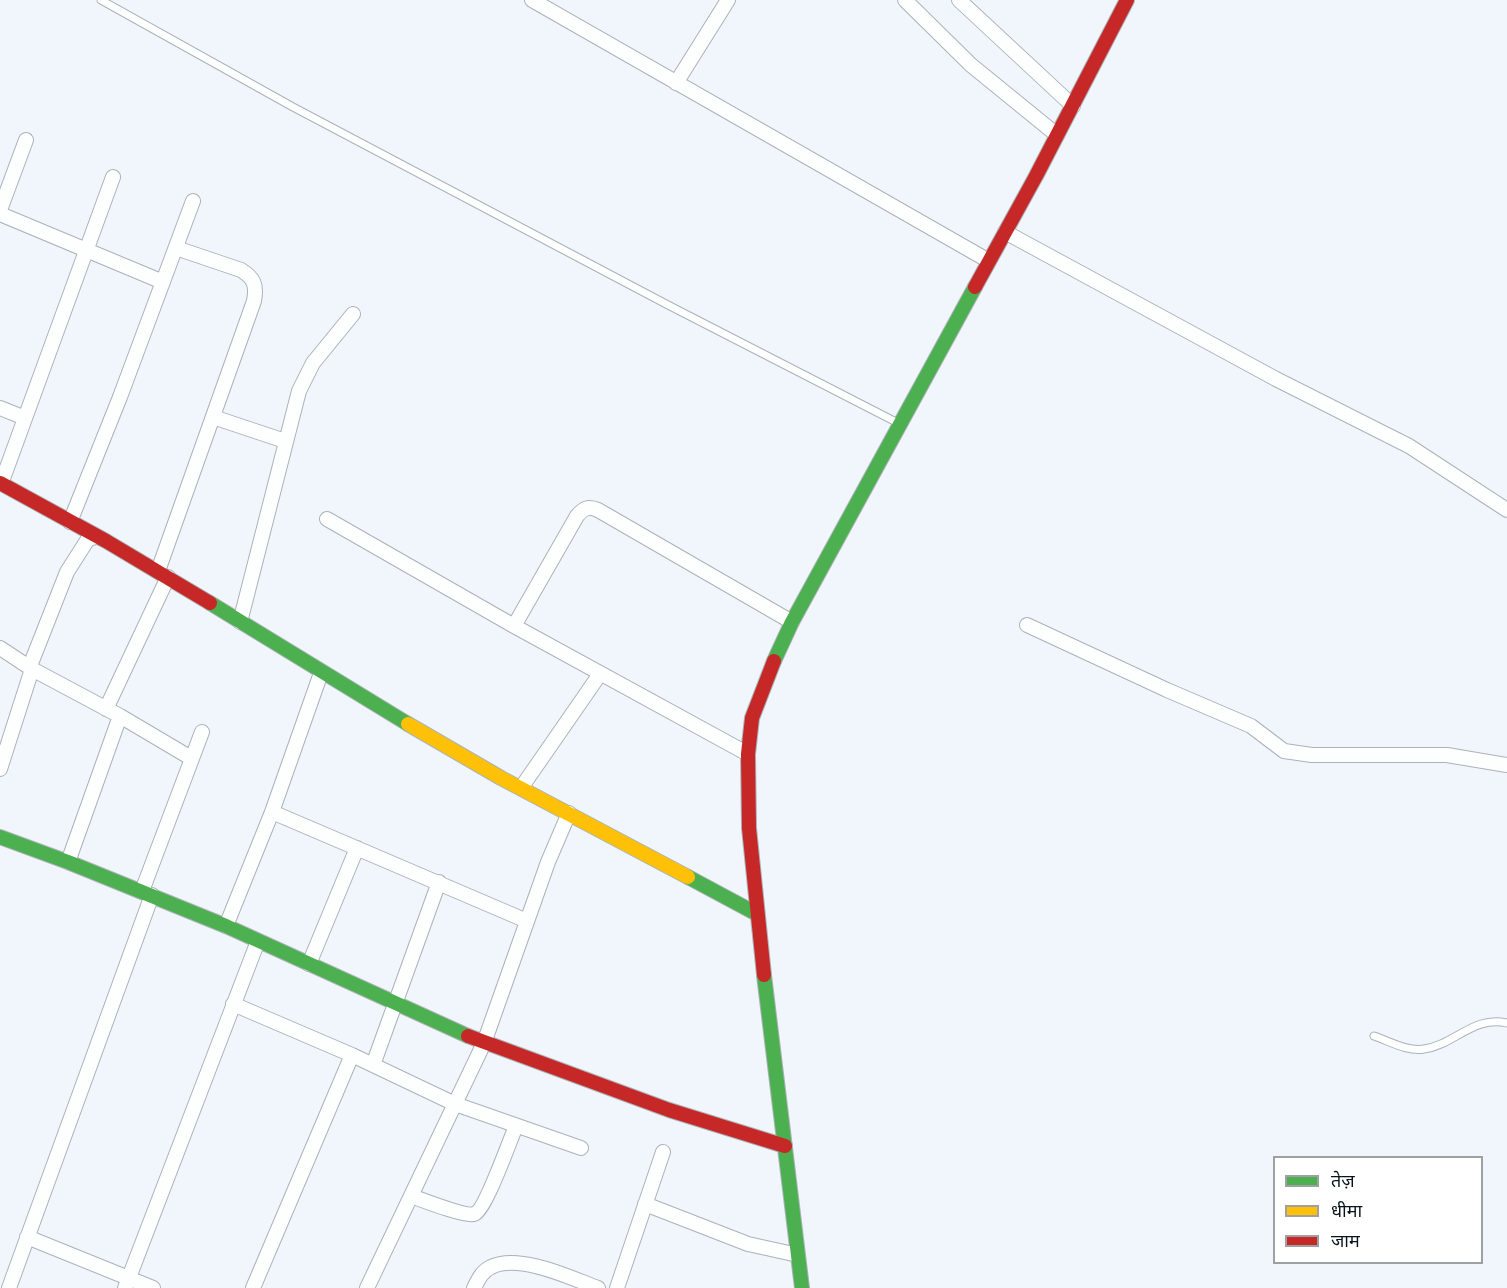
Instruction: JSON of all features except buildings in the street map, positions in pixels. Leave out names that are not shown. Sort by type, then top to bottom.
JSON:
[{"type":"street","points":[[532,0],[989,261]]},
{"type":"street","points":[[676,83],[728,0]]},
{"type":"street","points":[[905,0],[971,65],[1057,135]]},
{"type":"street","points":[[959,0],[1073,106]]},
{"type":"street","points":[[802,1288],[757,914],[750,828],[748,754],[752,718],[792,622],[1073,106],[1126,0]]},
{"type":"street","points":[[26,140],[0,212],[163,282]]},
{"type":"street","points":[[113,177],[1,483],[163,574],[419,731],[757,914]]},
{"type":"street","points":[[70,522],[194,201]]},
{"type":"street","points":[[1005,232],[1276,379],[1409,446],[1507,510]]},
{"type":"street","points":[[106,710],[163,574],[256,290],[255,283],[250,276],[241,270],[176,248]]},
{"type":"street","points":[[240,622],[293,408],[304,377],[352,314]]},
{"type":"street","points":[[0,408],[25,418]]},
{"type":"street","points":[[213,417],[285,441]]},
{"type":"street","points":[[514,626],[577,516],[582,510],[590,507],[792,622]]},
{"type":"street","points":[[327,519],[514,626],[748,754]]},
{"type":"street","points":[[0,769],[32,669],[30,666],[67,572],[88,539],[96,537]]},
{"type":"street","points":[[1028,625],[1167,690],[1251,726],[1284,751],[1312,755],[1448,755],[1507,765]]},
{"type":"street","points":[[0,648],[32,669],[120,716],[191,758]]},
{"type":"street","points":[[226,926],[272,812],[321,672]]},
{"type":"street","points":[[521,788],[600,674]]},
{"type":"street","points":[[68,862],[120,716]]},
{"type":"street","points":[[9,1288],[147,893],[191,758],[202,732]]},
{"type":"street","points":[[272,812],[527,921]]},
{"type":"street","points":[[367,1288],[484,1043],[548,862],[569,813]]},
{"type":"street","points":[[0,837],[226,926],[484,1043],[669,1110],[785,1146]]},
{"type":"street","points":[[309,964],[357,848]]},
{"type":"street","points":[[373,1065],[439,882]]},
{"type":"street","points":[[127,1283],[258,941]]},
{"type":"street","points":[[233,1004],[373,1065],[455,1104],[581,1148]]},
{"type":"street","points":[[253,1288],[352,1056]]},
{"type":"street","points":[[411,1196],[468,1215],[478,1212],[485,1201],[516,1126]]},
{"type":"street","points":[[617,1288],[663,1152]]},
{"type":"street","points":[[645,1204],[748,1244],[798,1255]]},
{"type":"street","points":[[27,1237],[127,1283],[153,1288]]},
{"type":"street","points":[[474,1288],[485,1270],[492,1266],[509,1263],[538,1267],[598,1288]]},
{"type":"lane","points":[[101,0],[293,107],[658,300],[900,424]]},
{"type":"lane","points":[[1374,1036],[1408,1048],[1425,1049],[1480,1023],[1490,1021],[1507,1023]]},
{"type":"traffic: fast","points":[[774,661],[792,622],[975,287]]},
{"type":"traffic: fast","points":[[210,603],[408,724]]},
{"type":"traffic: fast","points":[[0,837],[226,926],[468,1036]]},
{"type":"traffic: fast","points":[[688,877],[757,914]]},
{"type":"traffic: fast","points":[[764,975],[802,1288]]},
{"type":"traffic: slow","points":[[408,724],[501,778],[688,877]]},
{"type":"traffic: jam","points":[[975,287],[1036,176],[1127,0]]},
{"type":"traffic: jam","points":[[0,483],[106,541],[210,603]]},
{"type":"traffic: jam","points":[[764,975],[749,828],[748,754],[752,718],[774,661]]},
{"type":"traffic: jam","points":[[468,1036],[669,1110],[785,1146]]}]
